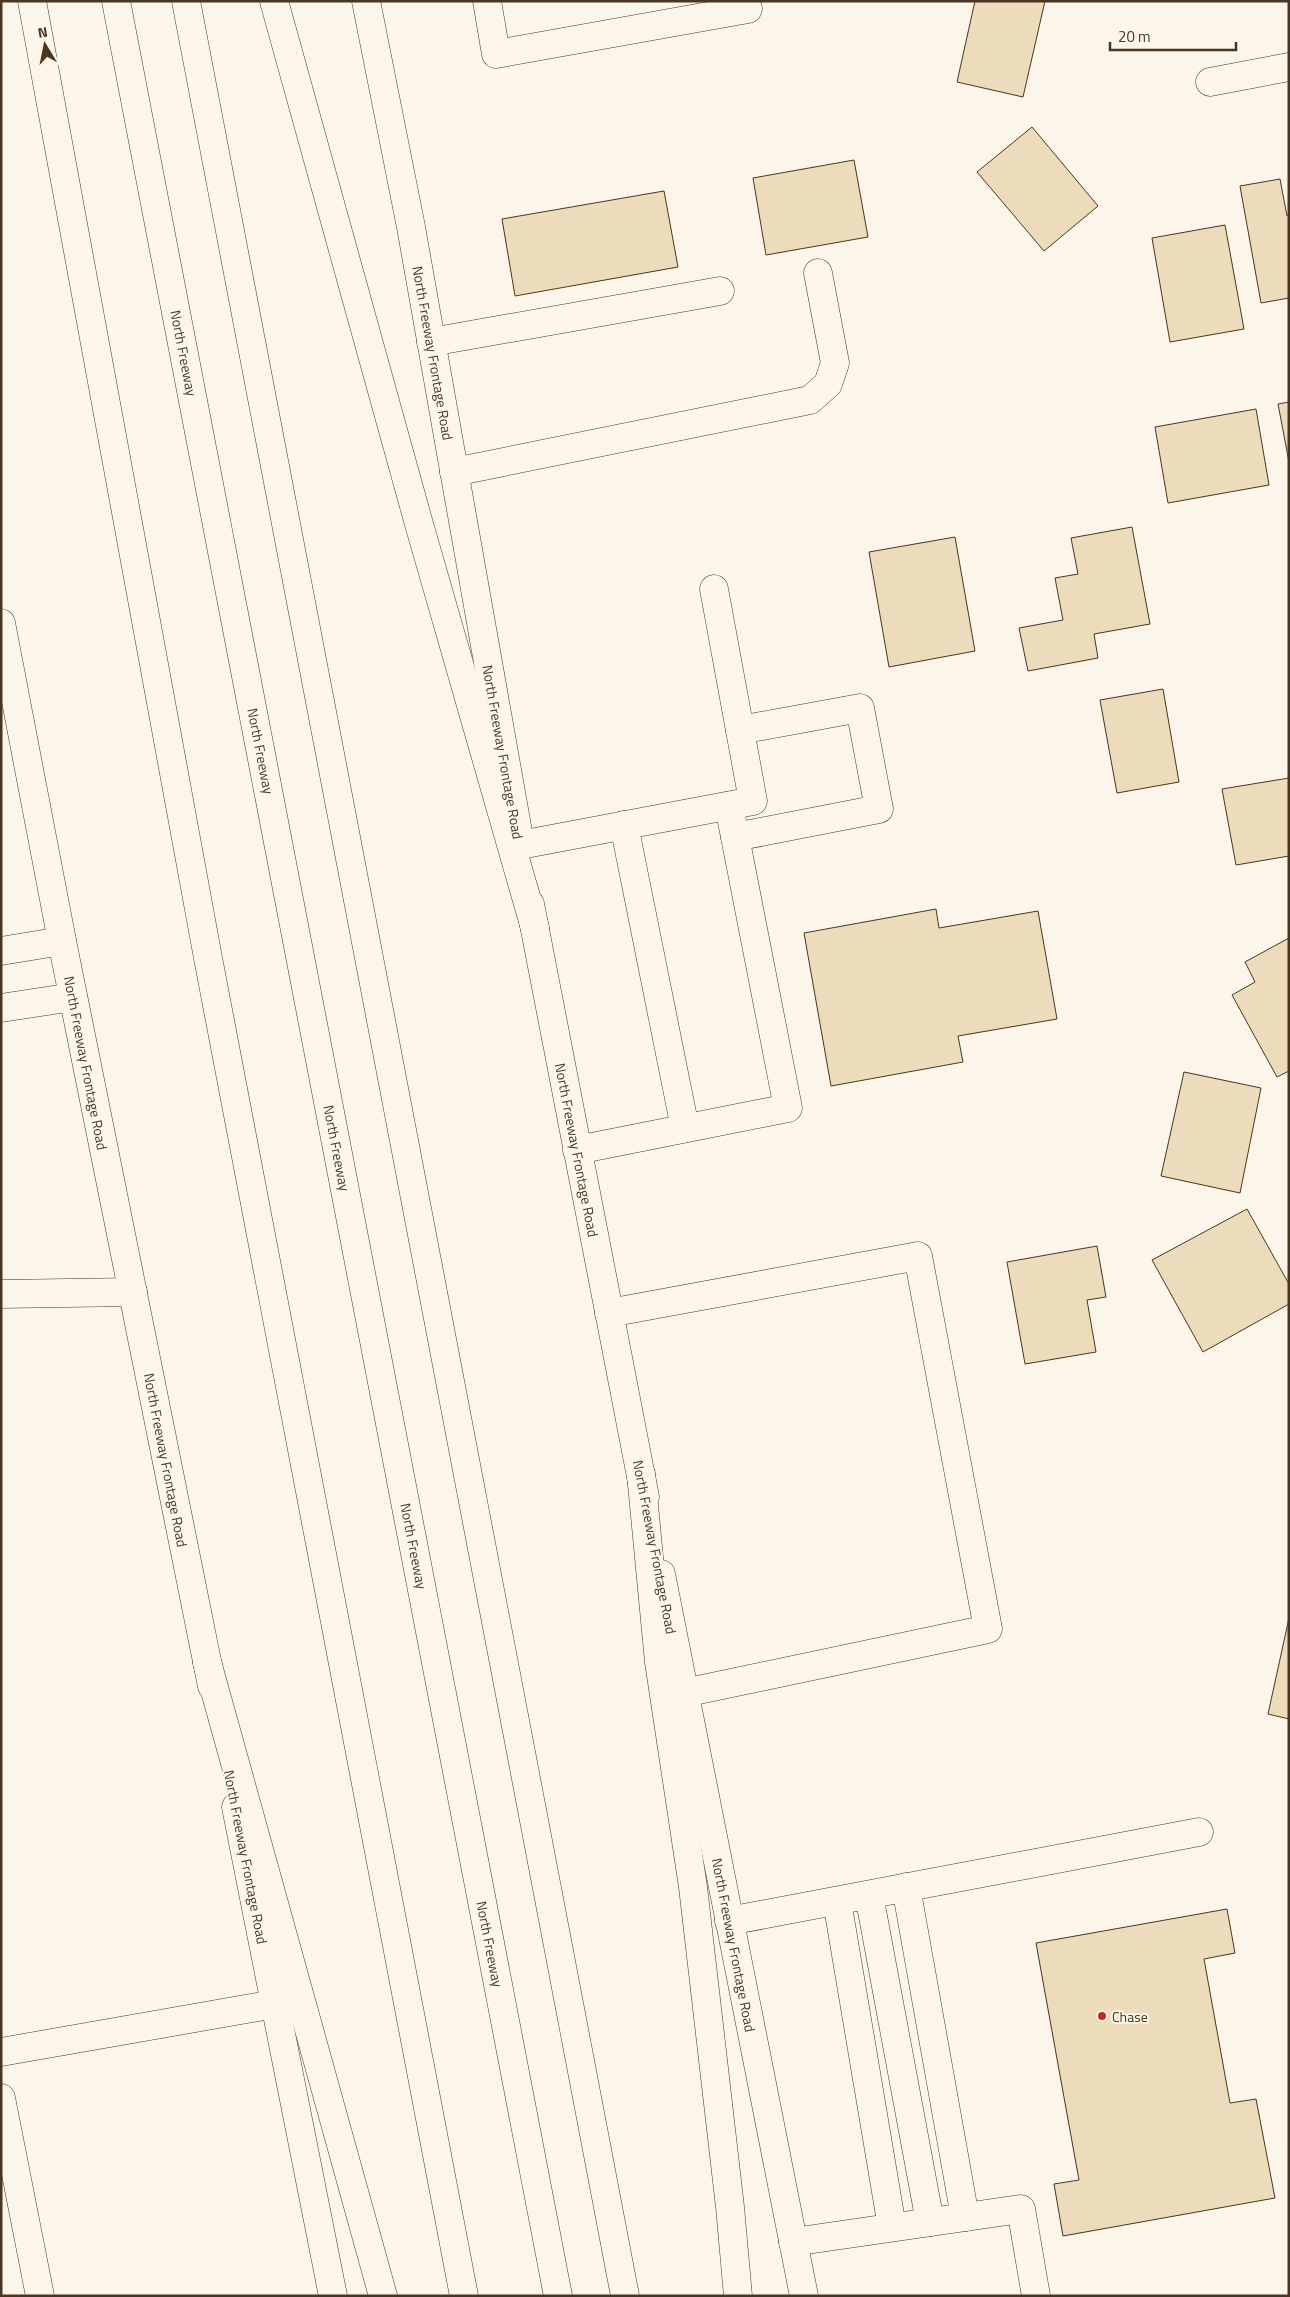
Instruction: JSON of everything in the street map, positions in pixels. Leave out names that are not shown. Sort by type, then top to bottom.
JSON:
[{"type":"main road","points":[[32,1],[208,958],[464,2296]]},
{"type":"main road","name":"North Freeway","points":[[116,1],[558,2296]]},
{"type":"main road","points":[[186,1],[625,2296]]},
{"type":"main road","points":[[274,1],[422,533],[535,928]]},
{"type":"main road","name":"North Freeway Frontage Road","points":[[366,1],[411,227],[535,928],[804,2296]]},
{"type":"main road","points":[[487,1],[496,54],[748,9]]},
{"type":"main road","points":[[1210,82],[1289,67]]},
{"type":"main road","points":[[454,472],[810,400],[828,384],[835,363],[818,273]]},
{"type":"main road","points":[[431,342],[720,292]]},
{"type":"main road","points":[[520,844],[753,801],[714,589]]},
{"type":"main road","name":"North Freeway Frontage Road","points":[[1,623],[73,997],[333,2296]]},
{"type":"main road","points":[[735,837],[880,809],[860,708],[740,730]]},
{"type":"main road","points":[[578,1150],[788,1108],[729,806]]},
{"type":"main road","points":[[624,826],[686,1128]]},
{"type":"main road","points":[[1,951],[62,941]]},
{"type":"main road","points":[[1,1008],[73,997]]},
{"type":"main road","points":[[609,1312],[918,1256],[988,1629],[684,1693]]},
{"type":"main road","points":[[1,1294],[133,1292]]},
{"type":"main road","points":[[641,1474],[659,1662],[693,1886],[730,2207],[738,2296]]},
{"type":"main road","points":[[207,1662],[383,2296]]},
{"type":"main road","points":[[730,1921],[1199,1832]]},
{"type":"main road","points":[[906,1887],[965,2217]]},
{"type":"main road","points":[[869,1894],[930,2222]]},
{"type":"main road","points":[[836,1901],[892,2227]]},
{"type":"main road","points":[[1,2052],[275,2004]]},
{"type":"main road","points":[[1,2098],[40,2296]]},
{"type":"main road","points":[[793,2242],[1021,2209],[1036,2296]]},
{"type":"building","points":[[975,1],[1045,1],[1023,97],[957,82]]},
{"type":"building","points":[[1032,127],[1098,206],[1044,251],[977,172]]},
{"type":"building","points":[[854,160],[868,237],[766,255],[753,178]]},
{"type":"building","points":[[1280,179],[1287,216],[1289,215],[1289,298],[1261,303],[1240,186]]},
{"type":"building","points":[[664,191],[678,267],[515,296],[502,219]]},
{"type":"building","points":[[1225,225],[1244,329],[1170,342],[1152,238]]},
{"type":"building","points":[[1289,402],[1289,462],[1278,404]]},
{"type":"building","points":[[1256,409],[1269,485],[1168,503],[1155,427]]},
{"type":"building","points":[[1132,527],[1150,624],[1094,634],[1098,658],[1028,671],[1019,628],[1063,620],[1055,578],[1078,574],[1071,538]]},
{"type":"building","points":[[955,537],[975,651],[889,667],[869,552]]},
{"type":"building","points":[[1163,689],[1179,782],[1117,793],[1100,700]]},
{"type":"building","points":[[1289,778],[1289,856],[1236,865],[1222,789]]},
{"type":"building","points":[[936,909],[939,928],[1038,911],[1057,1019],[958,1036],[963,1062],[831,1086],[804,933]]},
{"type":"building","points":[[1289,938],[1289,1071],[1277,1077],[1232,995],[1255,982],[1245,962]]},
{"type":"building","points":[[1184,1072],[1261,1088],[1240,1193],[1161,1176]]},
{"type":"building","points":[[1247,1209],[1289,1284],[1289,1304],[1203,1352],[1152,1260]]},
{"type":"building","points":[[1097,1246],[1106,1297],[1087,1300],[1096,1352],[1025,1364],[1007,1262]]},
{"type":"building","points":[[1289,1618],[1289,1719],[1268,1714]]},
{"type":"building","points":[[1227,1909],[1235,1953],[1204,1959],[1230,2103],[1256,2099],[1275,2198],[1063,2236],[1054,2184],[1079,2180],[1036,1943]]},
{"type":"place","name":"Chase","points":[[1102,2016]]}]
